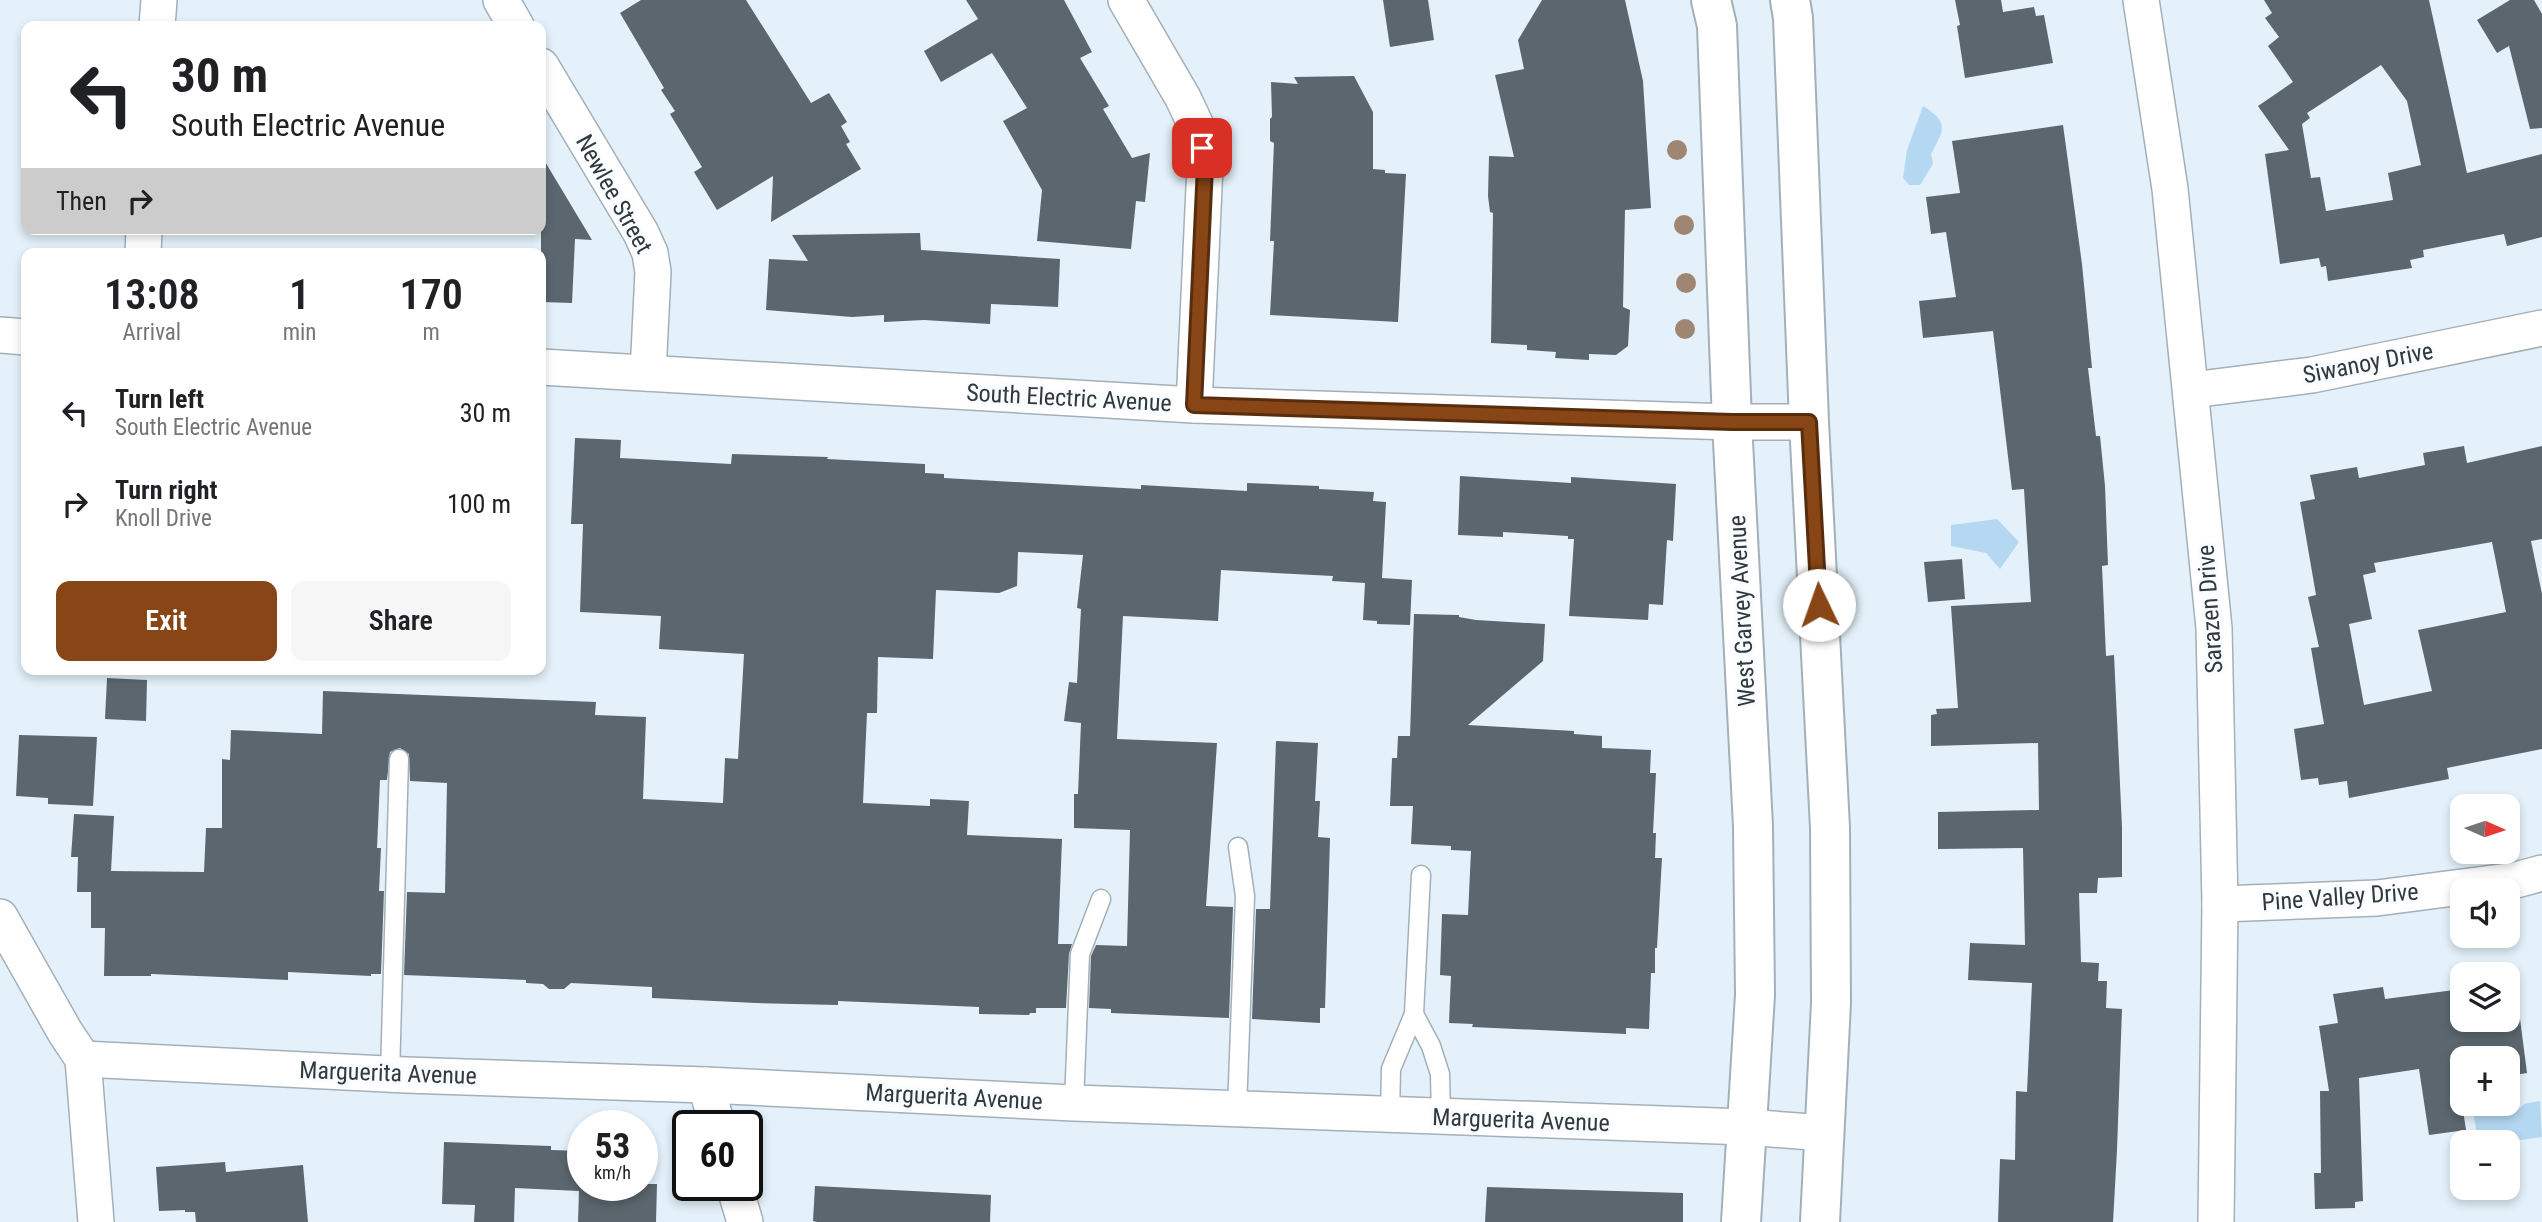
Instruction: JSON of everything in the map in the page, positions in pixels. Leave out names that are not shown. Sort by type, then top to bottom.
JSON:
[{"type":"main road","name":"West Garvey Avenue","points":[[1711,0],[1717,26],[1732,422],[1753,826],[1755,995],[1741,1222]]},
{"type":"main road","points":[[1790,0],[1794,32],[1809,422],[1830,828],[1831,1003],[1820,1222]]},
{"type":"street","points":[[158,21],[159,0]]},
{"type":"street","points":[[500,0],[513,21]]},
{"type":"street","points":[[1126,0],[1198,130],[1205,166],[1194,405]]},
{"type":"street","name":"Sarazen Drive","points":[[2141,0],[2170,189],[2214,628],[2220,904],[2216,1222]]},
{"type":"street","name":"Newlee Street","points":[[546,74],[641,233],[650,253],[653,272],[648,373]]},
{"type":"street","name":"Siwanoy Drive","points":[[2192,390],[2312,375],[2542,328]]},
{"type":"street","points":[[0,335],[21,337]]},
{"type":"street","name":"South Electric Avenue","points":[[546,367],[1194,405],[1732,422],[1809,422]]},
{"type":"street","name":"Pine Valley Drive","points":[[2220,904],[2377,898],[2516,880],[2542,873]]},
{"type":"street","points":[[0,917],[83,1059],[96,1222]]},
{"type":"street","name":"Marguerita Avenue","points":[[83,1059],[1074,1103],[1746,1127],[1825,1133]]},
{"type":"street","points":[[706,1085],[713,1110]]},
{"type":"street","points":[[739,1201],[745,1222]]},
{"type":"lane","points":[[390,1074],[399,759]]},
{"type":"lane","points":[[1237,1109],[1245,896],[1238,847]]},
{"type":"lane","points":[[1390,1115],[1391,1069],[1414,1014],[1421,875]]},
{"type":"lane","points":[[1074,1103],[1080,954],[1101,899]]},
{"type":"lane","points":[[1414,1014],[1431,1046],[1440,1074],[1441,1117]]},
{"type":"water","points":[[1923,106],[1941,122],[1941,133],[1931,154],[1933,164],[1920,185],[1909,185],[1903,178],[1907,150]]},
{"type":"water","points":[[1997,519],[2019,542],[2000,569],[1986,553],[1951,546],[1951,525]]},
{"type":"water","points":[[2540,1101],[2542,1137],[2520,1140],[2520,1130],[2476,1130],[2474,1116],[2520,1116],[2520,1108],[2524,1104]]},
{"type":"building","points":[[641,0],[746,0],[811,103],[829,93],[847,122],[841,126],[850,142],[846,144],[861,169],[771,222],[773,176],[717,210],[694,172],[702,167],[670,114],[675,111],[661,90],[664,88],[620,13]]},
{"type":"building","points":[[966,0],[1064,0],[1092,52],[1080,58],[1109,106],[1103,109],[1132,158],[1150,153],[1145,202],[1136,201],[1131,249],[1037,241],[1042,190],[1003,121],[1027,108],[992,53],[941,82],[924,51],[978,19]]},
{"type":"building","points":[[1383,0],[1428,0],[1434,40],[1390,47]]},
{"type":"building","points":[[1542,0],[1625,0],[1643,81],[1651,208],[1625,210],[1623,307],[1630,310],[1628,346],[1616,355],[1589,354],[1589,360],[1555,358],[1556,352],[1527,350],[1527,345],[1491,343],[1493,213],[1490,212],[1488,196],[1489,156],[1514,157],[1495,75],[1524,69],[1518,40]]},
{"type":"building","points":[[1955,0],[2001,0],[2003,12],[2034,7],[2036,16],[2044,15],[2053,63],[1965,78]]},
{"type":"building","points":[[2264,0],[2429,0],[2467,173],[2542,154],[2542,237],[2507,246],[2504,234],[2423,250],[2424,257],[2410,260],[2412,268],[2328,281],[2326,266],[2321,267],[2319,258],[2280,264],[2265,154],[2289,150],[2258,106],[2293,82],[2268,46],[2279,37],[2265,18],[2272,13]],"holes":[[[2381,65],[2407,101],[2421,165],[2388,173],[2393,200],[2326,211],[2320,177],[2311,178],[2302,124],[2310,118],[2307,113]]]},
{"type":"building","points":[[2510,0],[2534,0],[2542,14],[2542,128],[2530,129],[2509,46],[2497,53],[2477,20]]},
{"type":"building","points":[[1354,76],[1373,112],[1373,169],[1385,170],[1385,173],[1406,174],[1398,322],[1270,315],[1274,241],[1270,241],[1274,143],[1270,141],[1271,82],[1298,84],[1294,77]]},
{"type":"building","points":[[2063,125],[2082,264],[2092,368],[2088,368],[2096,436],[2100,436],[2105,486],[2108,565],[2102,566],[2106,656],[2114,655],[2122,827],[2122,877],[2098,878],[2097,893],[2079,893],[2081,962],[2099,963],[2098,981],[2107,981],[2106,1008],[2122,1009],[2113,1222],[1998,1222],[2000,1159],[2015,1160],[2016,1091],[2027,1092],[2032,983],[1968,980],[1970,943],[2025,945],[2023,848],[1938,849],[1938,812],[2039,810],[2038,743],[1931,746],[1931,715],[1937,714],[1936,709],[1958,708],[1951,606],[2031,602],[2024,489],[2012,490],[1993,331],[1923,338],[1919,301],[1956,297],[1946,232],[1931,234],[1926,197],[1960,193],[1952,141]]},
{"type":"building","points":[[546,163],[592,240],[575,239],[572,303],[546,302],[546,248],[541,248],[541,235],[546,235]]},
{"type":"building","points":[[920,233],[921,250],[1060,259],[1058,307],[991,304],[990,324],[924,320],[884,322],[884,315],[852,317],[766,310],[769,259],[808,261],[792,235]]},
{"type":"building","points":[[575,438],[621,440],[620,458],[731,464],[732,454],[828,457],[827,459],[925,464],[925,473],[944,474],[944,478],[1141,489],[1141,485],[1247,491],[1247,483],[1319,486],[1319,489],[1374,492],[1373,501],[1386,502],[1382,578],[1412,580],[1410,625],[1377,624],[1377,621],[1363,620],[1365,583],[1332,581],[1333,576],[1221,570],[1218,621],[1123,616],[1117,739],[1217,743],[1206,906],[1233,907],[1229,1018],[1111,1013],[1111,1009],[1089,1008],[1091,956],[1096,945],[1127,946],[1130,830],[1074,828],[1074,794],[1078,794],[1081,723],[1064,721],[1069,682],[1077,683],[1081,609],[1077,608],[1083,555],[1018,552],[1017,586],[999,593],[936,590],[933,659],[878,657],[877,713],[867,713],[863,803],[930,806],[930,799],[969,801],[967,835],[1062,839],[1058,944],[1072,944],[1066,1008],[1036,1008],[1036,1013],[1029,1015],[979,1014],[979,1007],[838,1001],[838,1005],[756,1003],[652,998],[652,987],[571,983],[564,989],[549,989],[543,984],[526,983],[526,980],[404,975],[407,892],[445,893],[447,783],[410,781],[409,754],[400,748],[390,752],[387,780],[380,780],[377,848],[381,848],[379,891],[384,891],[381,974],[371,976],[288,972],[288,980],[151,974],[104,976],[105,928],[91,928],[91,892],[77,892],[78,857],[71,857],[74,814],[114,816],[111,871],[204,872],[206,828],[222,828],[222,759],[230,760],[231,730],[322,734],[323,691],[596,702],[595,715],[646,717],[643,799],[723,803],[725,758],[738,759],[744,654],[659,649],[661,616],[580,612],[583,524],[571,524]]},
{"type":"building","points":[[2464,446],[2467,463],[2542,446],[2542,539],[2531,541],[2542,594],[2542,749],[2447,768],[2449,779],[2349,798],[2347,781],[2319,785],[2318,778],[2301,780],[2294,729],[2324,724],[2311,648],[2319,647],[2308,597],[2316,595],[2300,502],[2315,499],[2310,475],[2357,467],[2359,478],[2425,465],[2423,453]],"holes":[[[2492,542],[2506,612],[2418,630],[2432,691],[2364,705],[2349,624],[2372,619],[2363,575],[2376,572],[2374,563]]]},
{"type":"building","points":[[1460,476],[1571,483],[1571,477],[1676,484],[1673,541],[1667,540],[1663,605],[1649,604],[1648,620],[1569,616],[1574,539],[1568,539],[1568,536],[1503,532],[1503,537],[1458,535]]},
{"type":"building","points":[[1962,559],[1965,599],[1928,602],[1924,562]]},
{"type":"building","points":[[1414,614],[1459,615],[1476,620],[1545,624],[1543,661],[1468,725],[1574,731],[1574,734],[1602,736],[1602,748],[1651,750],[1650,773],[1656,773],[1653,833],[1656,833],[1655,858],[1662,858],[1655,973],[1651,973],[1649,1029],[1626,1028],[1626,1034],[1472,1027],[1473,1024],[1449,1023],[1451,976],[1440,975],[1442,914],[1468,915],[1471,851],[1451,850],[1451,846],[1411,844],[1413,806],[1390,806],[1392,758],[1397,758],[1398,736],[1410,736]]},
{"type":"building","points":[[107,678],[147,680],[146,721],[105,719]]},
{"type":"building","points":[[19,735],[97,737],[93,806],[48,804],[48,798],[16,796]]},
{"type":"building","points":[[1276,741],[1318,743],[1315,801],[1320,801],[1318,837],[1330,838],[1325,1008],[1320,1008],[1320,1023],[1252,1019],[1256,909],[1270,909]]},
{"type":"building","points":[[2383,987],[2385,999],[2450,991],[2450,1032],[2520,1032],[2520,1018],[2527,1073],[2520,1074],[2520,1046],[2450,1046],[2450,1116],[2464,1116],[2466,1130],[2450,1130],[2450,1132],[2429,1135],[2419,1069],[2359,1078],[2363,1201],[2355,1202],[2355,1208],[2315,1209],[2314,1173],[2321,1173],[2320,1091],[2329,1091],[2319,1026],[2338,1023],[2333,994]]},
{"type":"building","points":[[444,1142],[551,1146],[551,1150],[567,1150],[567,1190],[515,1188],[514,1222],[474,1222],[475,1205],[442,1204]]},
{"type":"building","points":[[225,1162],[226,1172],[303,1165],[308,1222],[196,1222],[195,1212],[159,1211],[156,1167]]},
{"type":"building","points":[[815,1186],[991,1195],[990,1222],[817,1222],[813,1221]]},
{"type":"building","points":[[1487,1187],[1683,1193],[1683,1222],[1485,1222]]},
{"type":"building","points":[[579,1201],[657,1201],[656,1222],[578,1222]]},
{"type":"route","points":[[1202,148],[1205,166],[1194,405],[1732,422],[1809,422],[1819,605]]}]
